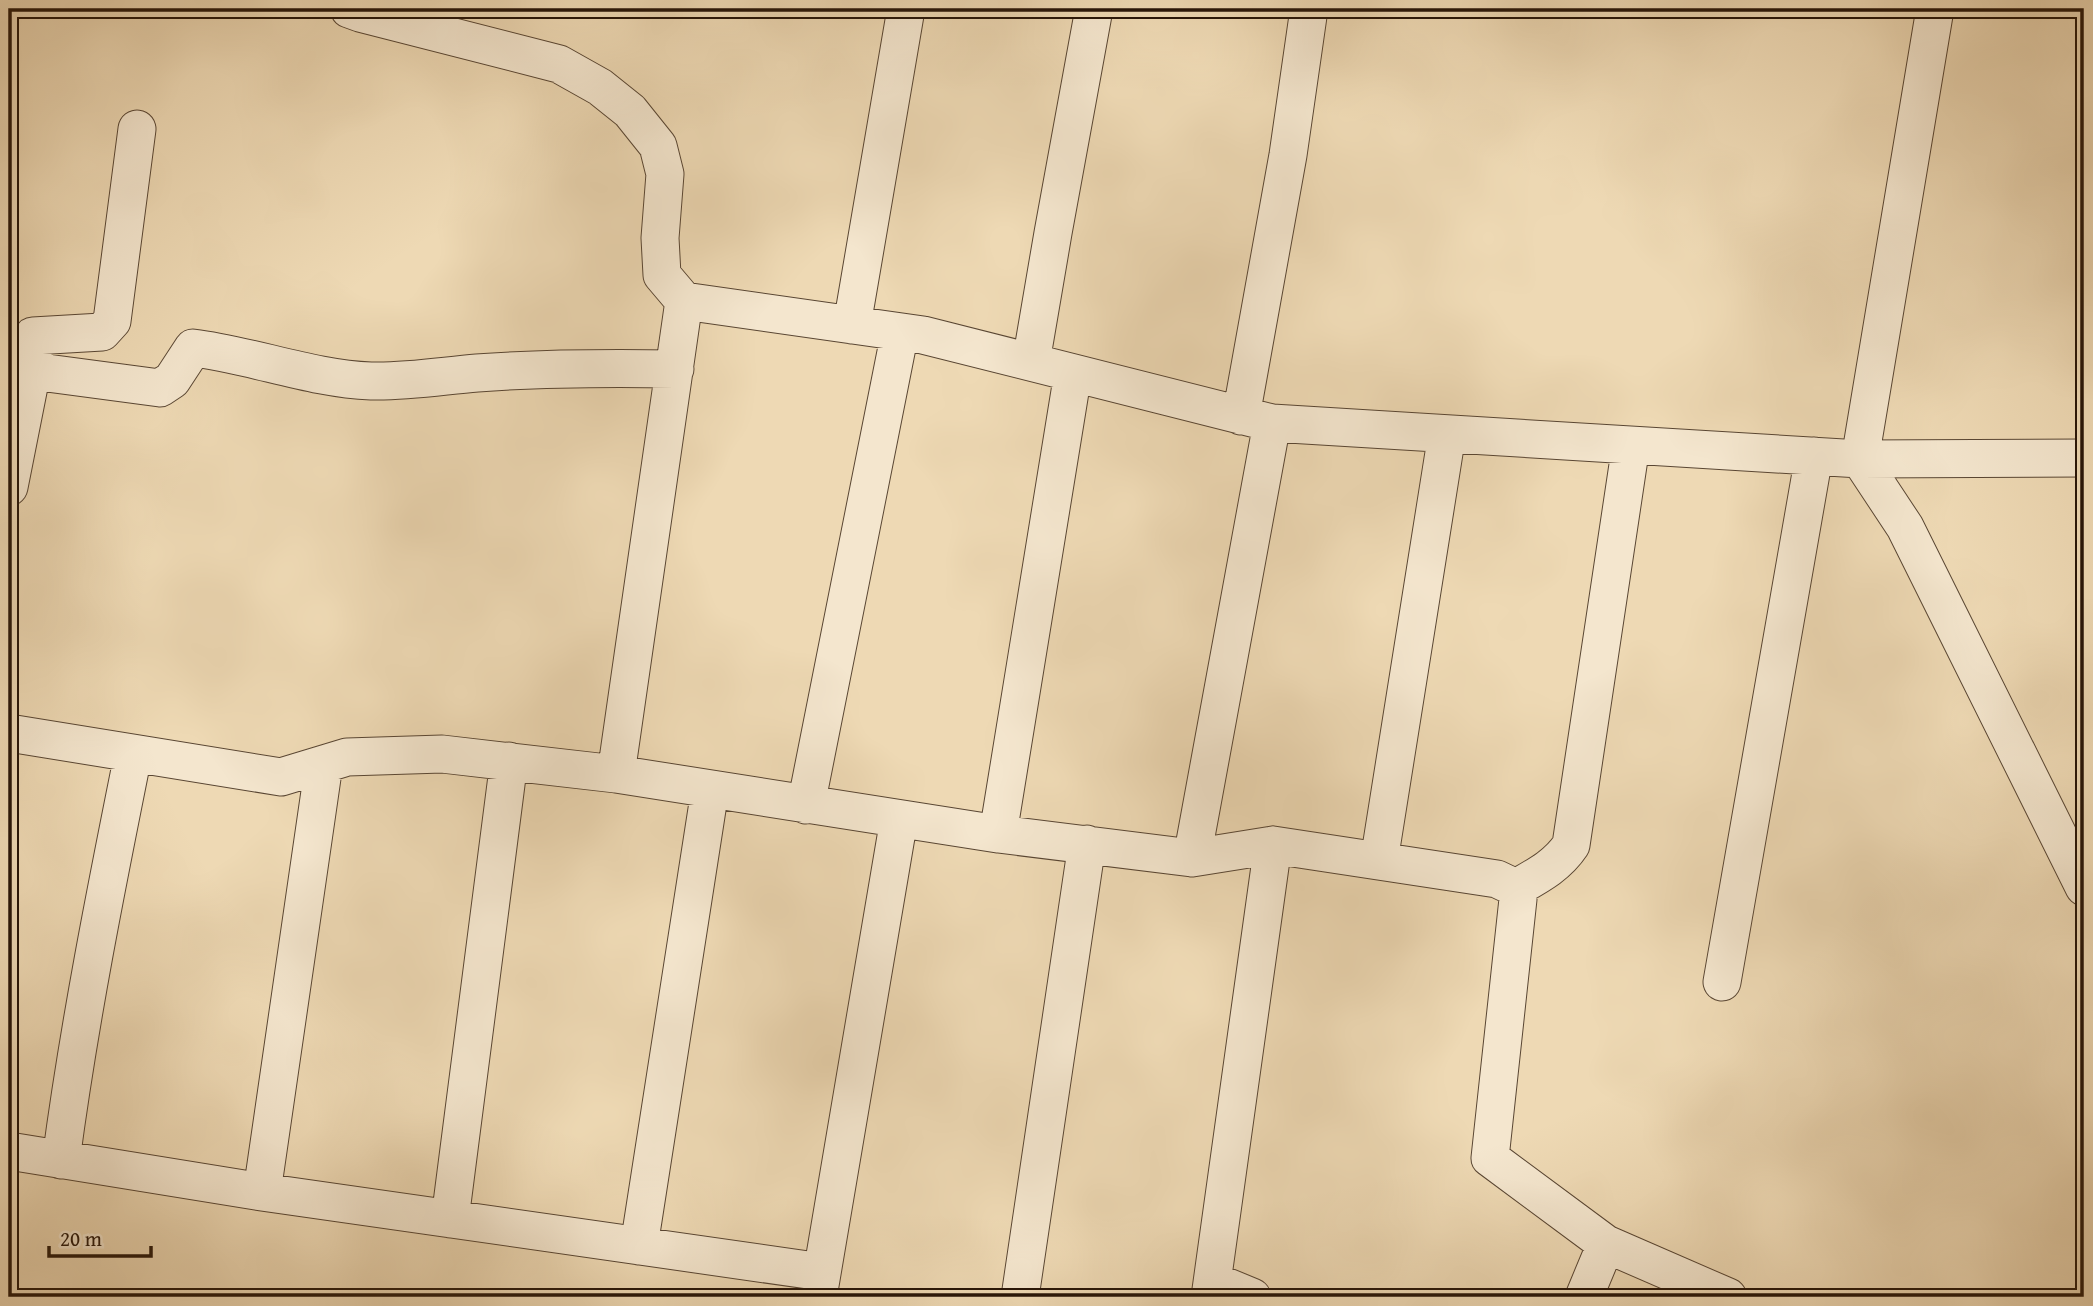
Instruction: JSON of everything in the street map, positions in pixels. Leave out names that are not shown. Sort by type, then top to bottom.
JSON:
[{"type":"street","points":[[349,9],[559,64],[600,87],[630,111],[658,146],[665,174],[660,238],[662,275],[684,301],[923,335],[1257,419],[1447,434],[1814,456],[2084,458]]},
{"type":"street","points":[[852,325],[906,9]]},
{"type":"street","points":[[1031,362],[1094,9]]},
{"type":"street","points":[[1192,858],[1257,419],[1288,155],[1310,9]]},
{"type":"street","points":[[1935,9],[1860,458],[1905,527],[2084,887]]},
{"type":"street","points":[[9,487],[21,358],[33,336],[102,332],[112,321],[136,129]]},
{"type":"street","points":[[616,774],[684,301]]},
{"type":"street","points":[[806,805],[900,332]]},
{"type":"street","points":[[21,358],[47,373],[160,388],[172,380],[193,348],[369,381],[426,380],[476,373],[675,369]]},
{"type":"street","points":[[998,834],[1073,373]]},
{"type":"street","points":[[1379,862],[1447,434]]},
{"type":"street","points":[[1516,888],[1562,859],[1571,845],[1631,445]]},
{"type":"street","points":[[1722,982],[1814,456]]},
{"type":"street","points":[[9,733],[281,777],[347,757],[442,754],[616,774],[998,834],[1192,858],[1273,845],[1497,879],[1516,888]]},
{"type":"street","points":[[61,1160],[106,886],[133,755]]},
{"type":"street","points":[[450,1219],[509,761]]},
{"type":"street","points":[[262,1192],[324,764]]},
{"type":"street","points":[[639,1246],[710,790]]},
{"type":"street","points":[[9,1151],[262,1192],[639,1246],[820,1284],[899,818]]},
{"type":"street","points":[[1020,1297],[1087,844]]},
{"type":"street","points":[[1252,1297],[1211,1289],[1273,845]]},
{"type":"street","points":[[1516,888],[1518,899],[1490,1158],[1606,1244],[1728,1297]]},
{"type":"street","points":[[1584,1297],[1606,1244]]}]
